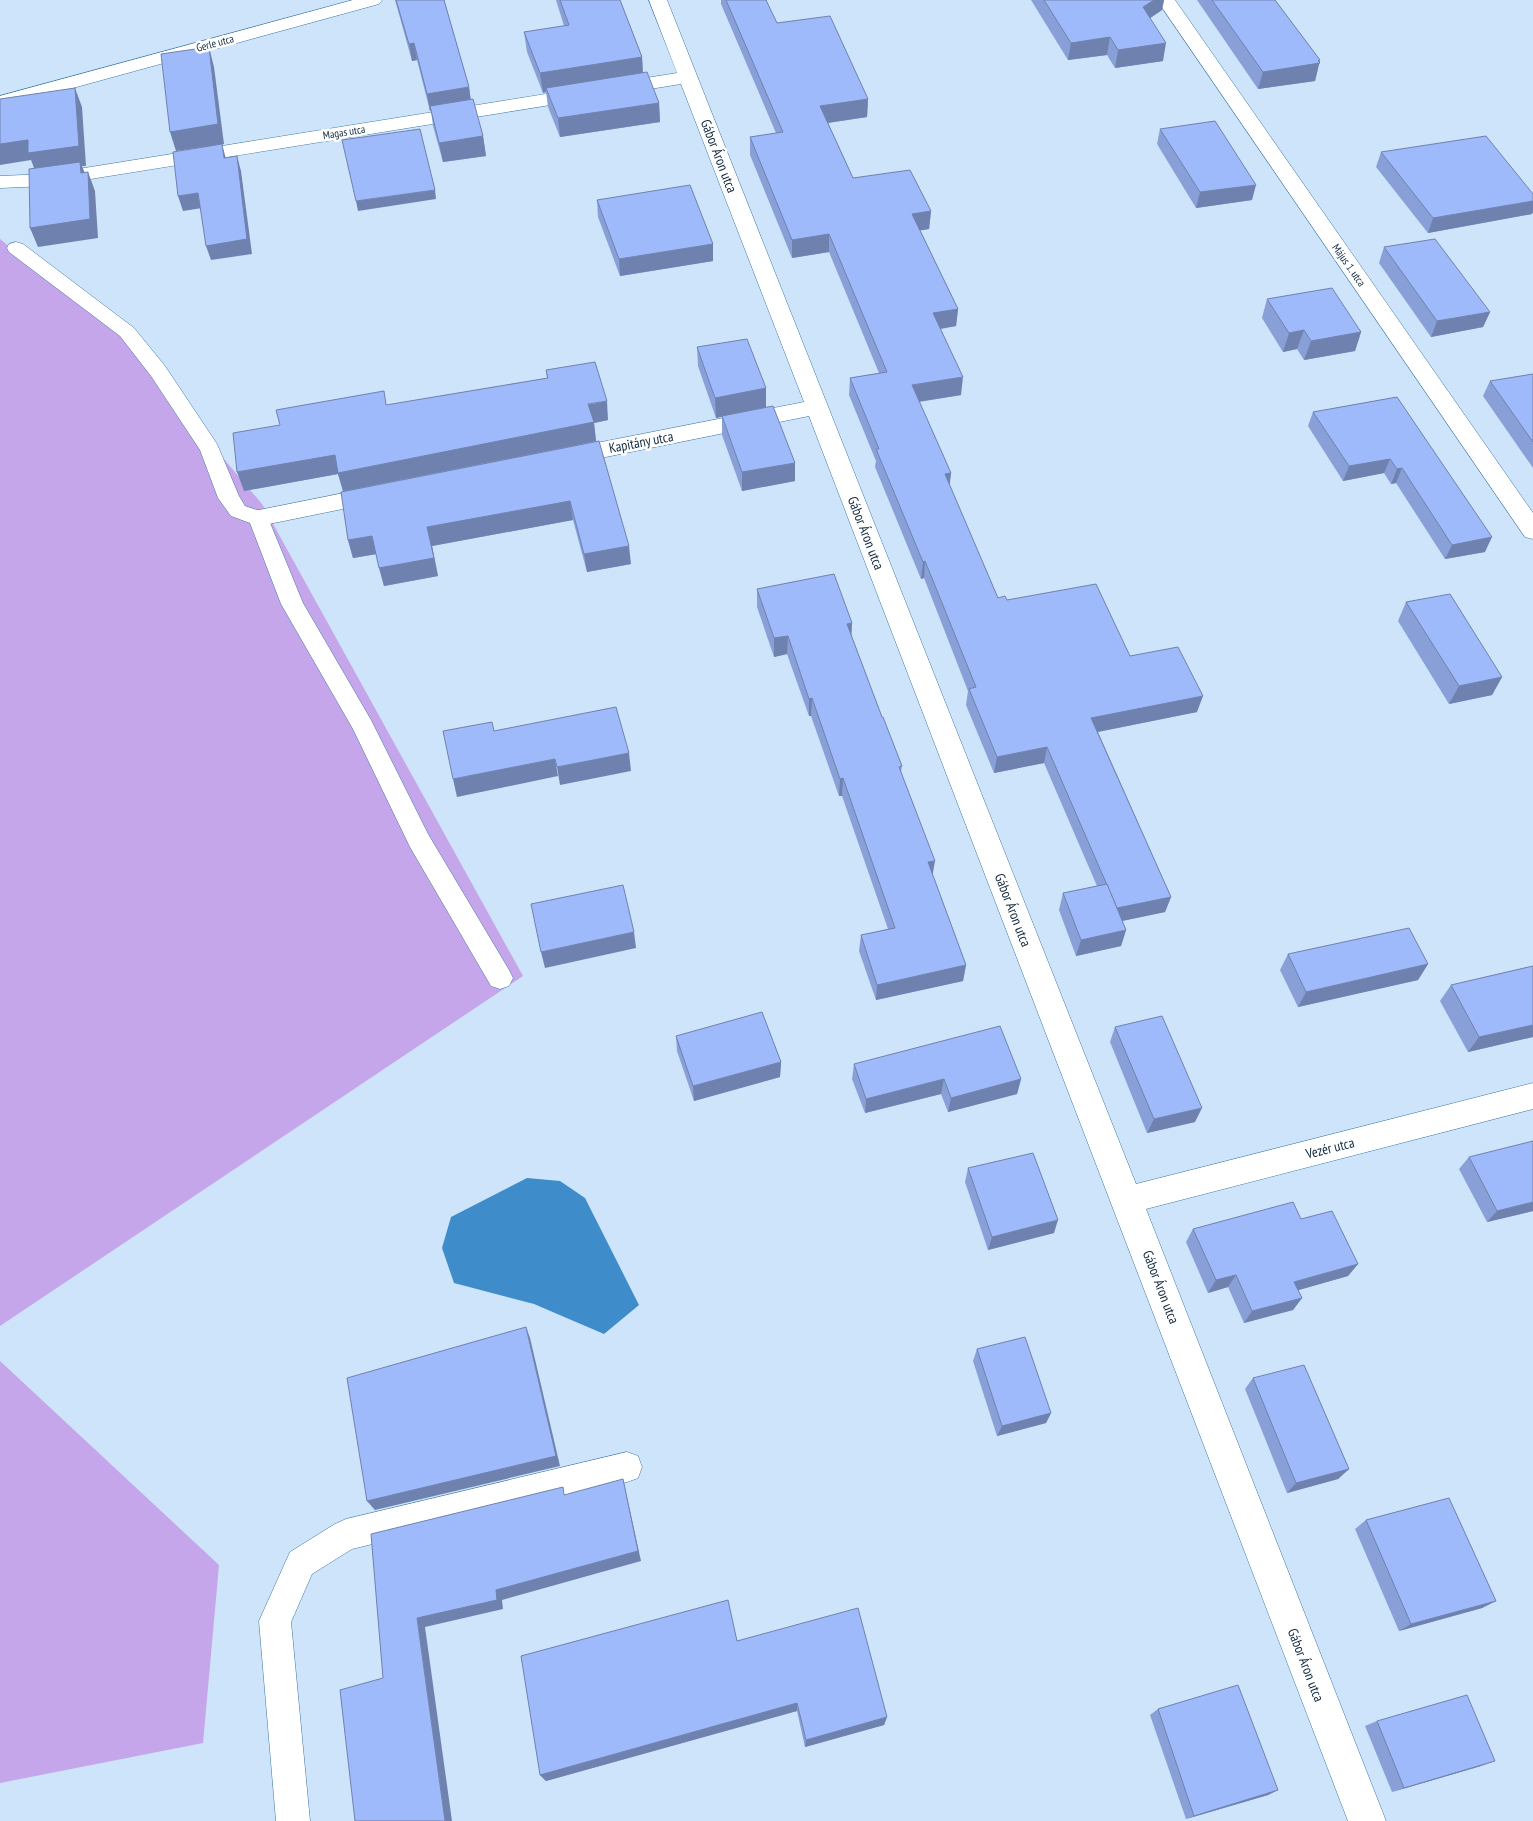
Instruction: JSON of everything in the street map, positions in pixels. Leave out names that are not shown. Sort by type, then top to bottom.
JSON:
[{"type":"street","name":"Gerle utca","points":[[0,102],[373,0]]},
{"type":"street","name":"Gábor Áron utca","points":[[658,0],[1127,1200],[1366,1821]]},
{"type":"street","name":"Május 1. utca","points":[[1166,0],[1533,531]]},
{"type":"street","name":"Magas utca","points":[[0,182],[47,180],[688,77]]},
{"type":"street","name":"Kapitány utca","points":[[542,461],[817,407]]},
{"type":"street","points":[[259,518],[396,490]]},
{"type":"street","name":"Vezér utca","points":[[1127,1200],[1533,1096]]},
{"type":"lane","points":[[16,248],[127,332],[163,378],[210,449],[229,498],[238,511],[259,518],[292,604],[363,726],[419,840],[500,978]]},
{"type":"lane","points":[[293,1821],[275,1621],[301,1563],[346,1536],[627,1467]]},
{"type":"shaded area","points":[[0,239],[120,336],[262,504],[523,976],[0,1326]]},
{"type":"shaded area","points":[[0,1361],[219,1565],[203,1743],[0,1783]]},
{"type":"water","points":[[527,1178],[560,1181],[585,1198],[639,1305],[604,1334],[534,1304],[454,1283],[442,1248],[451,1217]]},
{"type":"building","points":[[396,0],[444,0],[469,87],[427,94],[414,43],[409,44]]},
{"type":"building","points":[[560,0],[620,0],[642,57],[540,73],[524,32],[569,25]]},
{"type":"building","points":[[726,0],[766,0],[777,23],[830,16],[868,99],[820,106],[853,178],[910,170],[931,211],[912,214],[958,309],[933,313],[963,377],[912,385],[951,473],[945,474],[998,598],[1005,596],[1007,600],[1096,584],[1130,656],[1178,647],[1203,696],[1091,718],[1171,897],[1117,908],[1047,747],[997,757],[969,689],[976,687],[925,561],[923,562],[876,449],[879,449],[850,378],[887,372],[829,234],[792,240],[750,137],[783,132]]},
{"type":"building","points":[[1044,0],[1154,0],[1143,7],[1166,43],[1118,50],[1110,37],[1071,43]]},
{"type":"building","points":[[1212,0],[1275,0],[1320,60],[1318,61],[1320,63],[1263,72]]},
{"type":"building","points":[[209,47],[218,124],[170,132],[161,54]]},
{"type":"building","points":[[647,72],[659,103],[558,118],[546,88]]},
{"type":"building","points":[[75,88],[79,146],[28,153],[28,140],[0,144],[0,99]]},
{"type":"building","points":[[473,99],[483,136],[439,143],[430,106]]},
{"type":"building","points":[[1215,121],[1256,185],[1200,192],[1160,129]]},
{"type":"building","points":[[420,129],[435,190],[356,201],[342,140]]},
{"type":"building","points":[[1486,136],[1533,194],[1533,201],[1433,218],[1381,152]]},
{"type":"building","points":[[222,144],[224,158],[237,156],[247,239],[206,246],[198,193],[178,196],[173,152]]},
{"type":"building","points":[[80,162],[81,173],[88,172],[90,219],[30,228],[29,169]]},
{"type":"building","points":[[690,185],[713,244],[619,259],[597,200]]},
{"type":"building","points":[[1435,239],[1490,312],[1437,321],[1384,247]]},
{"type":"building","points":[[1332,288],[1361,332],[1311,341],[1304,330],[1289,333],[1267,299]]},
{"type":"building","points":[[747,339],[766,388],[715,398],[697,347]]},
{"type":"building","points":[[595,362],[607,401],[588,404],[594,422],[338,473],[335,455],[237,472],[233,433],[280,425],[276,410],[384,391],[386,405],[548,378],[546,370]]},
{"type":"building","points":[[1533,374],[1533,442],[1490,381]]},
{"type":"building","points":[[1397,397],[1492,537],[1452,545],[1402,468],[1397,469],[1390,459],[1349,466],[1313,412]]},
{"type":"building","points":[[773,406],[795,463],[742,472],[722,416]]},
{"type":"building","points":[[599,441],[629,546],[584,554],[570,501],[427,527],[434,558],[379,568],[372,536],[348,540],[341,492]]},
{"type":"building","points":[[834,574],[852,623],[847,624],[902,766],[899,767],[935,861],[928,862],[966,965],[877,985],[861,935],[895,928],[843,778],[840,779],[812,698],[809,699],[788,636],[774,638],[757,589]]},
{"type":"building","points":[[1450,594],[1502,677],[1459,686],[1406,602]]},
{"type":"building","points":[[616,707],[629,753],[557,767],[555,759],[453,779],[443,731],[492,722],[494,731]]},
{"type":"building","points":[[1107,884],[1126,930],[1081,940],[1063,893]]},
{"type":"building","points":[[623,885],[634,932],[541,952],[531,904]]},
{"type":"building","points":[[1409,928],[1428,964],[1306,992],[1288,954]]},
{"type":"building","points":[[1533,966],[1533,1025],[1479,1037],[1451,985]]},
{"type":"building","points":[[762,1012],[781,1062],[693,1086],[676,1036]]},
{"type":"building","points":[[1162,1016],[1202,1108],[1154,1119],[1115,1027]]},
{"type":"building","points":[[1000,1026],[1021,1079],[951,1098],[944,1079],[866,1099],[854,1064]]},
{"type":"building","points":[[1533,1141],[1533,1202],[1497,1211],[1469,1157]]},
{"type":"building","points":[[1033,1153],[1058,1220],[992,1237],[968,1168]]},
{"type":"building","points":[[1293,1202],[1301,1219],[1332,1211],[1358,1264],[1294,1282],[1302,1298],[1252,1311],[1236,1275],[1216,1280],[1193,1229]]},
{"type":"building","points":[[526,1327],[556,1456],[367,1501],[347,1378]]},
{"type":"building","points":[[1025,1337],[1051,1413],[1002,1426],[977,1349]]},
{"type":"building","points":[[1304,1365],[1349,1469],[1296,1483],[1253,1378]]},
{"type":"building","points":[[623,1479],[638,1551],[496,1590],[497,1600],[417,1618],[445,1821],[355,1821],[340,1690],[383,1678],[371,1534],[563,1487],[564,1495]]},
{"type":"building","points":[[1449,1498],[1496,1601],[1411,1624],[1366,1520]]},
{"type":"building","points":[[728,1600],[737,1641],[858,1608],[887,1717],[806,1740],[797,1703],[540,1775],[521,1656]]},
{"type":"building","points":[[1238,1685],[1278,1790],[1194,1816],[1158,1709]]},
{"type":"building","points":[[1467,1695],[1495,1761],[1404,1788],[1377,1721]]}]
